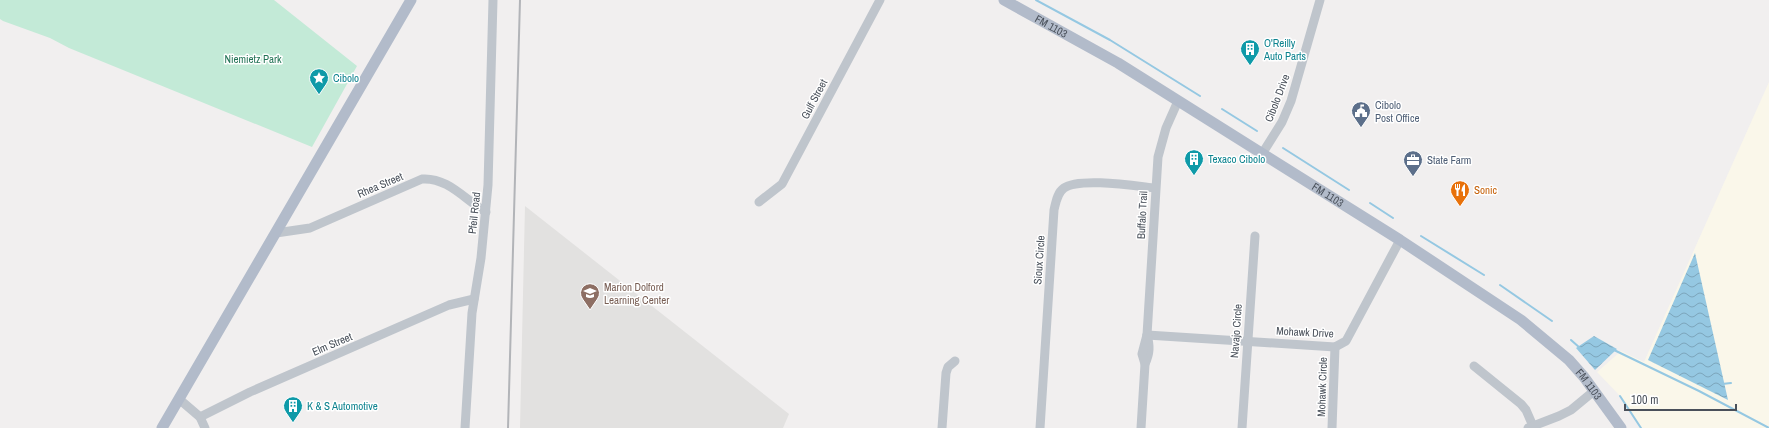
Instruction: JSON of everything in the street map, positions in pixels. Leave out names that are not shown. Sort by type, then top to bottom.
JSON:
[{"type":"main road","points":[[162,428],[411,0]]},
{"type":"main road","name":"FM 1103","points":[[1004,0],[1118,63],[1400,240],[1520,320],[1569,360],[1594,390],[1621,428]]},
{"type":"street","name":"Pfeil Road","points":[[465,428],[468,356],[486,212],[494,0]]},
{"type":"street","name":"Gulf Street","points":[[759,202],[782,184],[880,0]]},
{"type":"street","name":"Cibolo Drive","points":[[1262,154],[1282,122],[1291,101],[1320,0]]},
{"type":"street","name":"Buffalo Trail","points":[[1141,428],[1145,364],[1142,354],[1147,335],[1155,188],[1160,145],[1178,101]]},
{"type":"street","name":"Rhea Street","points":[[276,233],[310,228],[432,178],[450,186],[486,212]]},
{"type":"street","name":"Sioux Circle","points":[[1040,428],[1054,210],[1058,197],[1064,188],[1072,184],[1090,183],[1155,188]]},
{"type":"street","name":"Navajo Circle","points":[[1242,428],[1255,236]]},
{"type":"street","name":"Mohawk Drive","points":[[1147,335],[1336,347],[1346,341],[1400,240]]},
{"type":"street","name":"Elm Street","points":[[200,417],[250,392],[449,305],[474,299]]},
{"type":"street","name":"Mohawk Circle","points":[[1332,428],[1336,347]]},
{"type":"street","points":[[942,428],[946,373],[948,367],[956,361]]},
{"type":"street","points":[[1474,366],[1521,404],[1526,410],[1530,427],[1571,410],[1594,390]]},
{"type":"street","points":[[179,399],[200,417],[205,428]]},
{"type":"shaded area","points":[[1769,82],[1769,428],[1640,428],[1620,396],[1597,372],[1621,351],[1644,362]]},
{"type":"shaded area","name":"Marion Dolford Learning Center","points":[[525,206],[789,414],[783,428],[520,428]]},
{"type":"green space","name":"Niemietz Park","points":[[0,0],[274,0],[357,66],[312,147],[69,48],[50,38],[3,21],[0,19]]},
{"type":"water","points":[[1695,253],[1728,400],[1648,360]]},
{"type":"water","points":[[1594,336],[1617,349],[1595,370],[1576,348]]},
{"type":"waterway","points":[[1036,0],[1110,40],[1200,96]]},
{"type":"waterway","points":[[1222,109],[1257,131]]},
{"type":"waterway","points":[[1283,148],[1349,190]]},
{"type":"waterway","points":[[1370,203],[1393,218]]},
{"type":"waterway","points":[[1421,236],[1484,275]]},
{"type":"waterway","points":[[1500,285],[1552,321]]},
{"type":"waterway","points":[[1571,340],[1580,348]]},
{"type":"waterway","points":[[1614,350],[1699,391],[1769,428]]},
{"type":"waterway","points":[[1722,384],[1731,383]]},
{"type":"waterway","points":[[1620,396],[1641,428]]},
{"type":"railway","points":[[508,428],[520,0]]},
{"type":"place","name":"O'Reilly Auto Parts","points":[[1250,66]]},
{"type":"place","name":"Cibolo","points":[[319,95]]},
{"type":"place","name":"Cibolo Post Office","points":[[1361,128]]},
{"type":"place","name":"Texaco Cibolo","points":[[1194,176]]},
{"type":"place","name":"State Farm","points":[[1413,177]]},
{"type":"place","name":"Sonic","points":[[1460,207]]},
{"type":"place","name":"Marion Dolford Learning Center","points":[[590,310]]},
{"type":"place","name":"K & S Automotive","points":[[293,423]]}]
